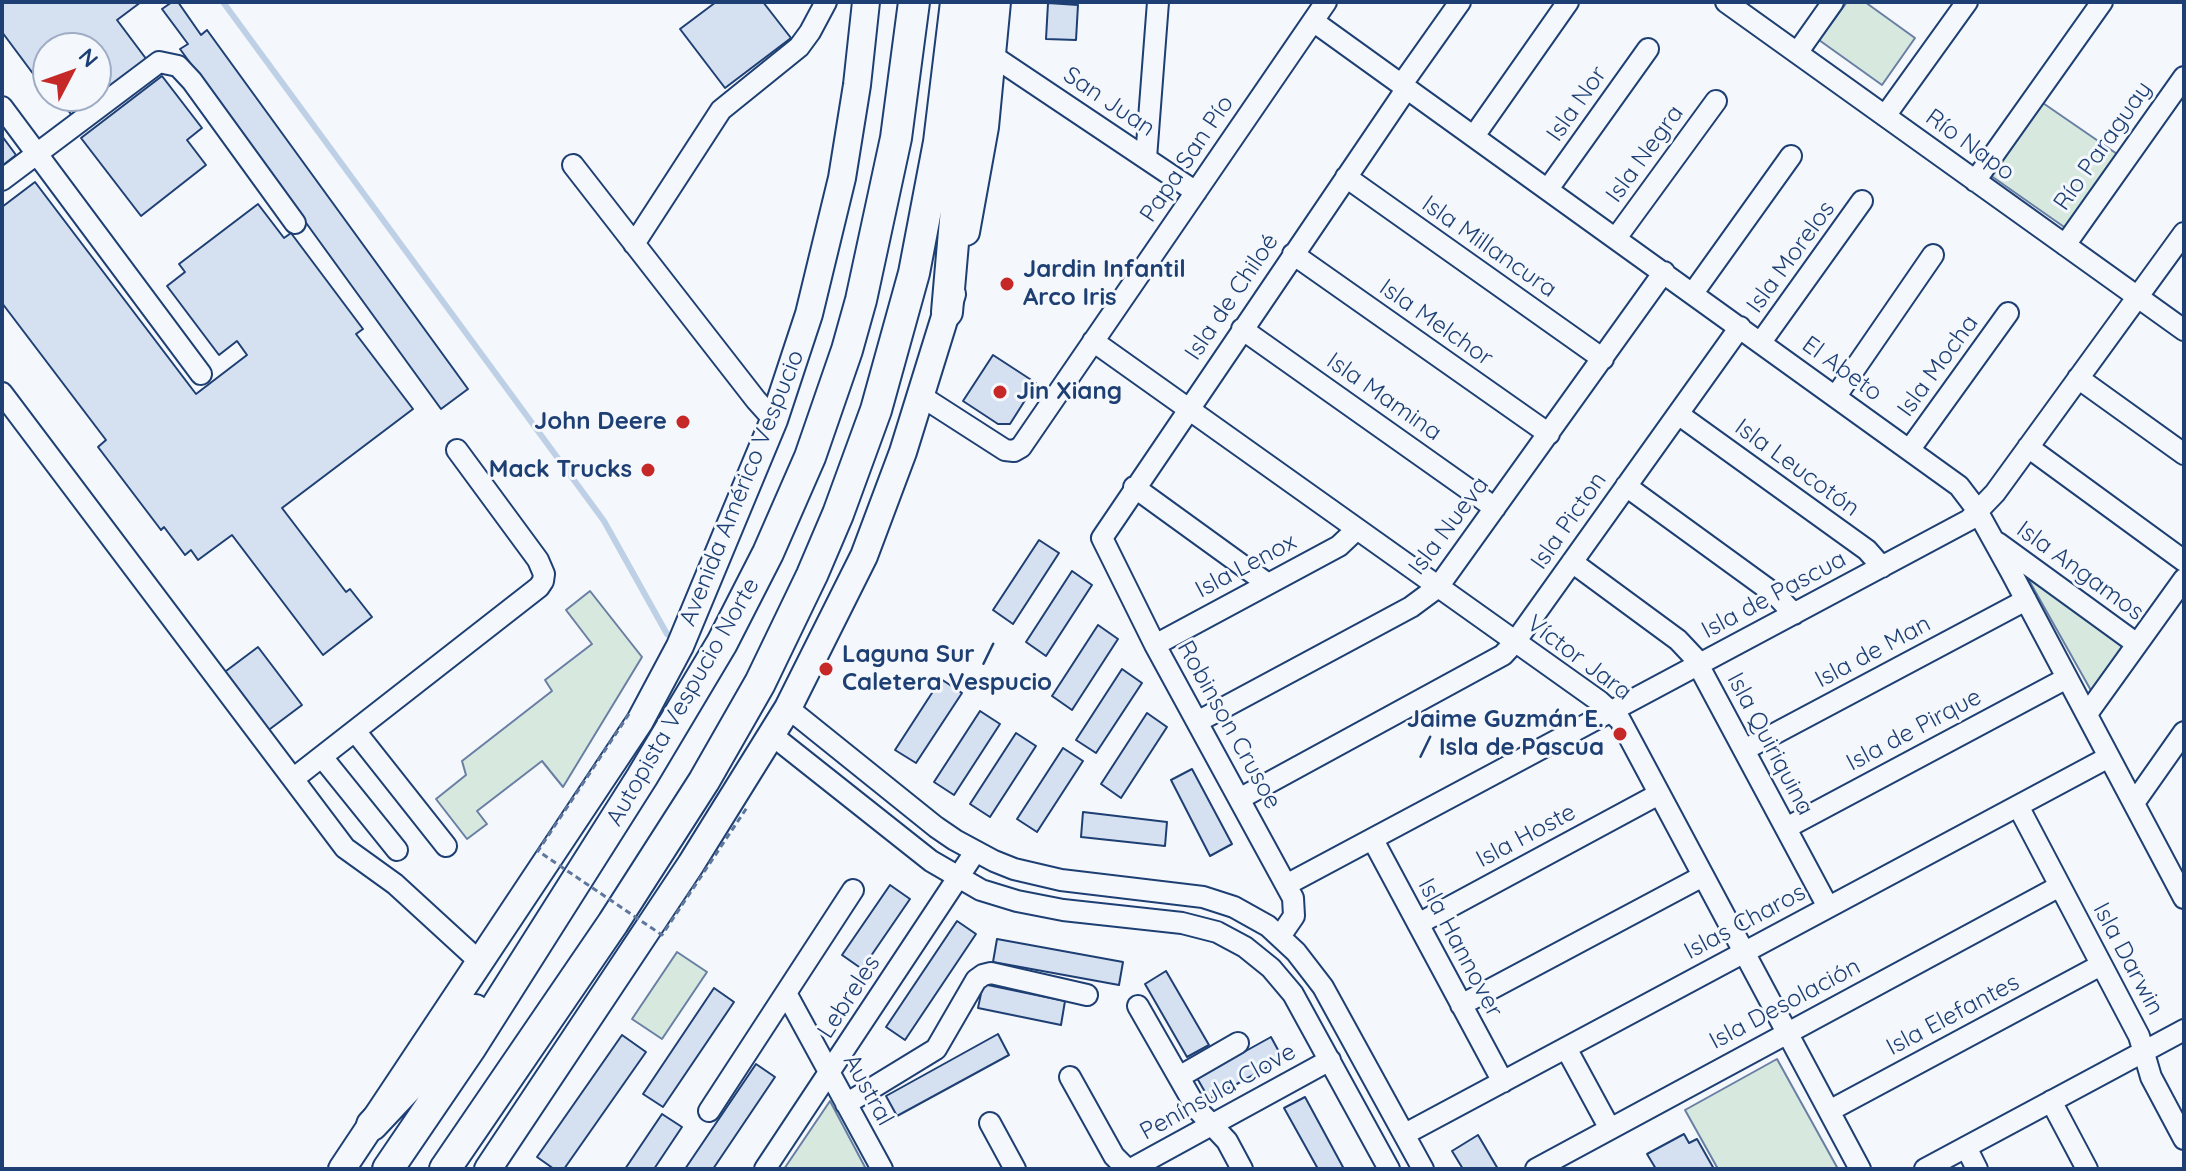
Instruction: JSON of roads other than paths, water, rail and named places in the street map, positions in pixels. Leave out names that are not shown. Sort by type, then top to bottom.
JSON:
[{"type":"highway","name":"Autopista Vespucio Norte","points":[[388,1169],[541,938],[642,777],[722,643],[768,553],[810,457],[847,350],[874,248],[896,138],[914,2]]},
{"type":"highway","points":[[445,1169],[613,923],[704,781],[760,683],[822,551],[876,410],[914,273],[939,142],[956,2]]},
{"type":"highway","points":[[947,312],[971,97],[975,2]]},
{"type":"highway","points":[[372,1125],[541,938]]},
{"type":"highway","points":[[461,1169],[495,1097]]},
{"type":"main road","name":"Avenida Américo Vespucio","points":[[342,1169],[640,721],[680,646],[774,420],[809,314],[835,212],[857,85],[866,2]]},
{"type":"main road","points":[[488,1169],[772,735],[864,556],[921,396],[947,312],[975,188],[997,2]]},
{"type":"street","points":[[634,244],[721,110],[799,47],[826,2]]},
{"type":"street","points":[[1146,158],[1158,2]]},
{"type":"street","name":"Papa San Pío","points":[[921,396],[1002,448],[1014,451],[1024,444],[1326,2]]},
{"type":"street","name":"Isla de Chiloé","points":[[1102,538],[1460,2]]},
{"type":"street","points":[[1474,136],[1568,2]]},
{"type":"street","name":"Río Napo","points":[[1726,2],[2184,330]]},
{"type":"street","points":[[1797,53],[1833,2]]},
{"type":"street","points":[[1885,116],[1967,2]]},
{"type":"street","points":[[1975,181],[2102,2]]},
{"type":"street","name":"El Abeto","points":[[1313,21],[1959,486],[1993,539],[2183,894]]},
{"type":"street","name":"Isla Nor","points":[[1548,189],[1648,49]]},
{"type":"street","name":"San Juan","points":[[993,56],[1196,192]]},
{"type":"street","points":[[2,180],[159,62],[178,66],[192,81],[295,223]]},
{"type":"street","name":"Río Paraguay","points":[[2065,245],[2184,77]]},
{"type":"street","name":"Isla Negra","points":[[1616,238],[1716,101]]},
{"type":"street","points":[[2,107],[201,374]]},
{"type":"street","points":[[1693,293],[1791,156]]},
{"type":"street","points":[[573,165],[774,420]]},
{"type":"street","name":"Isla Millancura","points":[[1346,177],[1603,359]]},
{"type":"street","name":"Isla Morelos","points":[[1761,342],[1862,201]]},
{"type":"street","name":"Isla de Pascua","points":[[1286,885],[1978,513],[2184,233]]},
{"type":"street","name":"Isla Melchor","points":[[1293,254],[1549,434]]},
{"type":"street","points":[[1836,396],[1933,255]]},
{"type":"street","name":"Isla Nueva","points":[[1197,722],[1411,607],[1438,587],[1664,272]]},
{"type":"street","name":"Isla Mocha","points":[[1910,449],[2008,313]]},
{"type":"street","name":"Isla Picton","points":[[1239,799],[1491,664],[1515,642],[1740,327]]},
{"type":"street","name":"Isla Mamina","points":[[1242,329],[1495,508]]},
{"type":"street","name":"Víctor Jara","points":[[1093,341],[1611,712],[1623,725],[1860,1169]]},
{"type":"street","points":[[2078,378],[2184,454]]},
{"type":"street","points":[[2,393],[345,848],[395,884],[479,961]]},
{"type":"street","name":"Isla Leucotón","points":[[1678,414],[1867,550],[1882,567]]},
{"type":"street","points":[[2028,447],[2184,561]]},
{"type":"street","points":[[293,779],[543,581],[544,574],[538,560],[457,450]]},
{"type":"street","points":[[1626,486],[1776,595],[1794,614]]},
{"type":"street","points":[[1134,487],[1268,584]]},
{"type":"street","name":"Isla Lenox","points":[[1155,645],[1345,542],[1357,529]]},
{"type":"street","name":"Robinson Crusoe","points":[[1102,538],[1155,645],[1293,898],[1295,911],[1281,935]]},
{"type":"street","name":"Isla Angamos","points":[[1993,539],[2137,644]]},
{"type":"street","name":"Isla Quiriquina","points":[[1572,562],[1678,640],[1699,665],[1828,907]]},
{"type":"street","points":[[2087,714],[2184,579]]},
{"type":"street","name":"Isla de Man","points":[[1744,750],[2026,600]]},
{"type":"street","name":"Isla de Pirque","points":[[1786,828],[2067,678]]},
{"type":"street","points":[[788,708],[936,827],[975,852],[1038,876],[1203,897],[1247,913],[1281,935],[1311,970],[1334,1004],[1423,1169]]},
{"type":"street","points":[[355,731],[446,846]]},
{"type":"street","points":[[2134,803],[2184,732]]},
{"type":"street","points":[[772,735],[909,845],[981,890],[1040,906],[1182,923],[1231,939],[1259,957],[1283,981],[1303,1009],[1389,1169]]},
{"type":"street","points":[[322,757],[397,850]]},
{"type":"street","name":"Islas Charos","points":[[1405,1134],[2109,757]]},
{"type":"street","name":"Isla Hoste","points":[[1418,924],[1659,794]]},
{"type":"street","name":"Isla Darwin","points":[[2018,806],[2139,1036],[2151,1077],[2184,1139]]},
{"type":"street","name":"Isla Hannover","points":[[1373,840],[1503,1082]]},
{"type":"street","name":"Lebreles","points":[[765,1169],[975,852]]},
{"type":"street","points":[[1461,1005],[1703,876]]},
{"type":"street","name":"Isla Desolación","points":[[1536,1169],[2060,886]]},
{"type":"street","points":[[709,1111],[853,890]]},
{"type":"street","name":"Isla Elefantes","points":[[1829,1111],[2101,965]]},
{"type":"street","points":[[846,1104],[936,1049],[976,980],[983,975],[991,973],[1087,995]]},
{"type":"street","name":"Austral","points":[[786,993],[882,1169]]},
{"type":"street","points":[[1138,1006],[1197,1109],[1227,1141],[1242,1169]]},
{"type":"street","points":[[1925,1169],[2184,1030]]},
{"type":"street","points":[[1179,1077],[1238,1043]]},
{"type":"street","points":[[1566,1048],[1610,1129]]},
{"type":"street","name":"Península Clove","points":[[1129,1169],[1330,1060]]},
{"type":"street","points":[[1070,1077],[1114,1156],[1129,1169]]},
{"type":"street","points":[[2051,1101],[2087,1169]]},
{"type":"street","points":[[990,1123],[1015,1169]]},
{"type":"street","points":[[1966,1147],[1977,1169]]},
{"type":"waterway","points":[[223,2],[604,521],[667,634]]},
{"type":"place","name":"Jardin Infantil Arco Iris","points":[[1007,284]]},
{"type":"place","name":"Jin Xiang","points":[[1000,392]]},
{"type":"place","name":"John Deere","points":[[683,422]]},
{"type":"place","name":"Mack Trucks","points":[[648,470]]},
{"type":"place","name":"Laguna Sur / Caletera Vespucio","points":[[826,669]]},
{"type":"place","name":"Jaime Guzmán E. / Isla de Pascua","points":[[1620,734]]}]
